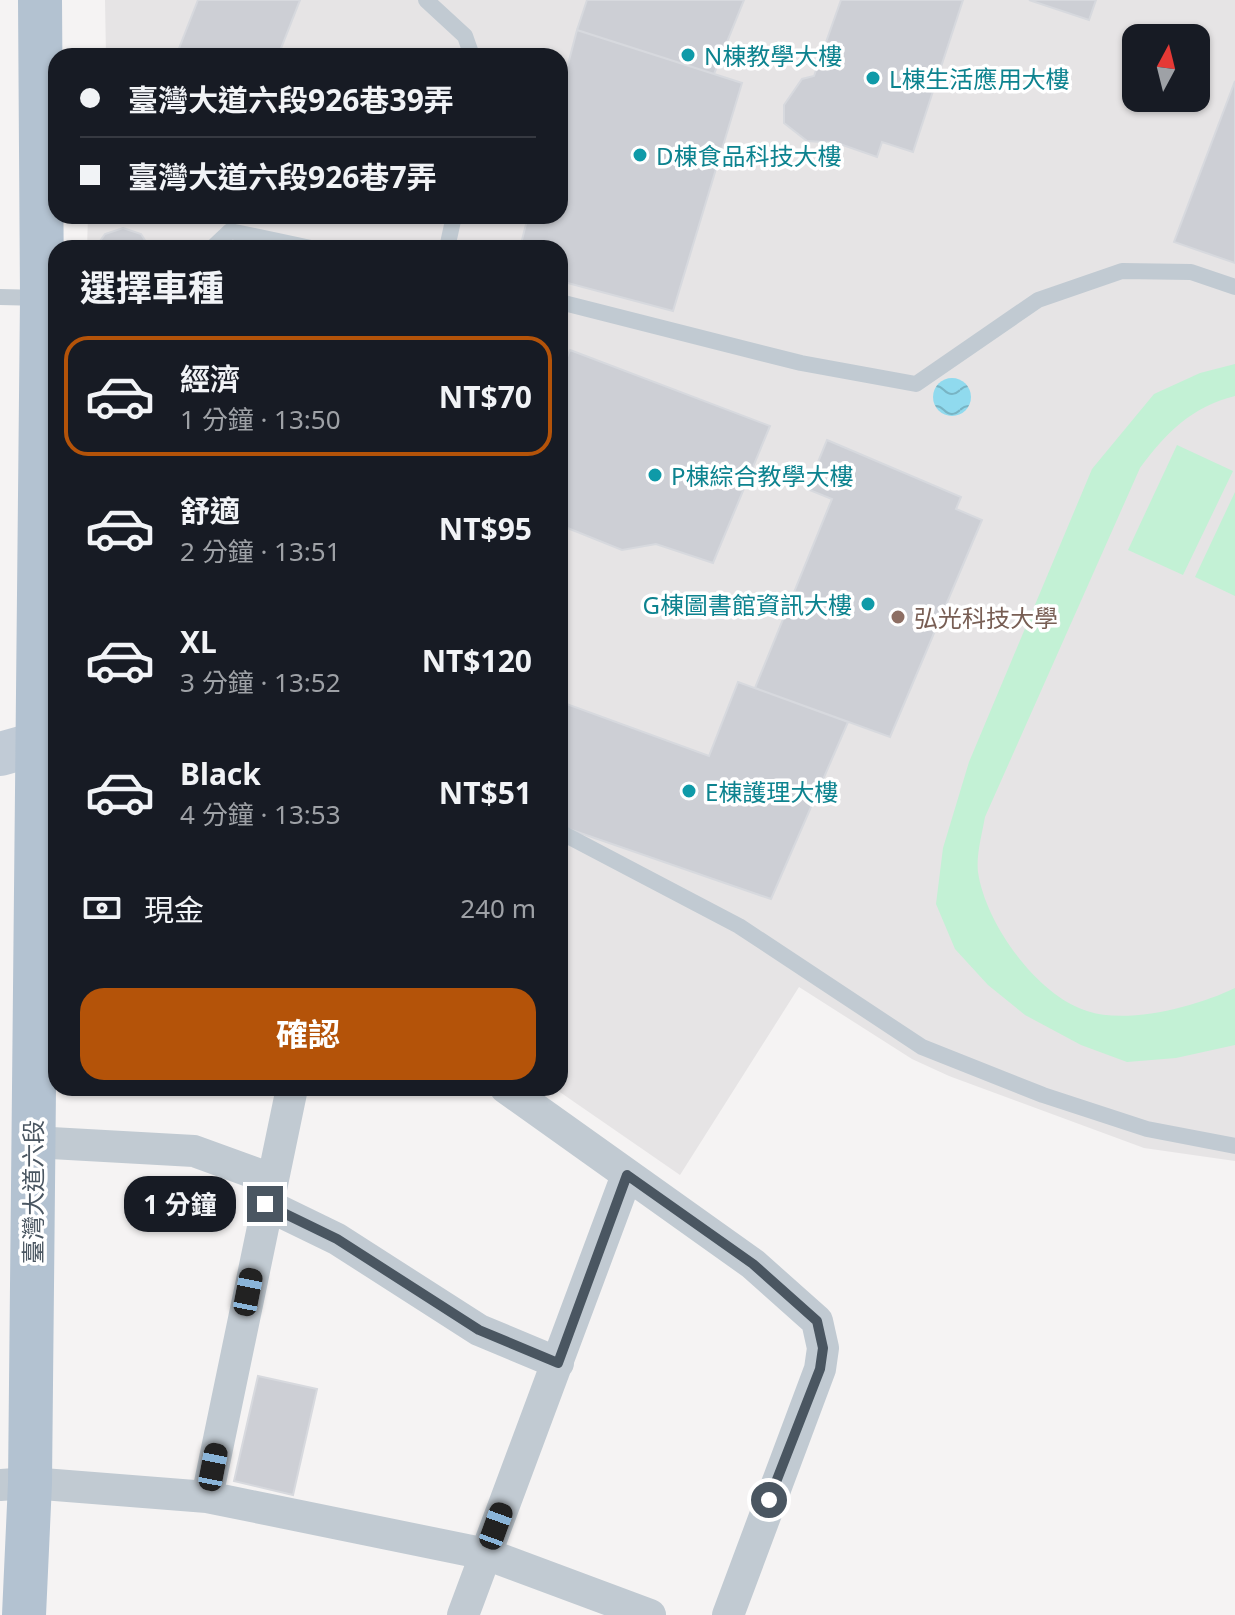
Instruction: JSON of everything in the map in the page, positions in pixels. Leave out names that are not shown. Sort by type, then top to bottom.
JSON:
[{"type":"main road","name":"臺灣大道六段","points":[[24,1615],[15,1484],[33,1142],[18,749],[40,0]]},
{"type":"street","points":[[207,1497],[290,1096]]},
{"type":"street","points":[[517,1096],[753,1264],[817,1321],[823,1348],[820,1369],[728,1615]]},
{"type":"street","points":[[33,1142],[194,1151],[268,1192],[479,1330],[558,1363]]},
{"type":"street","points":[[463,1615],[627,1175]]},
{"type":"street","points":[[15,1484],[207,1497],[486,1554],[650,1615]]},
{"type":"lane","points":[[426,0],[465,36],[469,48]]},
{"type":"lane","points":[[220,240],[230,231],[273,240]]},
{"type":"lane","points":[[568,304],[801,363],[916,384],[1038,300],[1122,271],[1191,272],[1235,287]]},
{"type":"lane","points":[[568,836],[739,926],[922,1047],[1043,1095],[1147,1129],[1235,1146]]},
{"type":"shaded area","name":"弘光科技大學","points":[[105,0],[1235,0],[1235,1161],[1144,1148],[949,1076],[912,1059],[799,987],[680,1175],[566,1096],[568,1096],[568,240],[87,240],[88,224],[568,224],[568,48],[106,48]]},
{"type":"green space","points":[[1235,364],[1235,396],[1192,414],[1140,468],[985,817],[980,844],[978,872],[991,913],[1002,934],[1032,973],[1049,990],[1068,1002],[1104,1015],[1142,1015],[1183,1007],[1235,988],[1235,1045],[1176,1058],[1127,1062],[1081,1045],[1025,1015],[988,985],[955,949],[936,904],[943,848],[969,762],[1092,469],[1154,394],[1200,373]]},
{"type":"green space","points":[[1177,445],[1233,471],[1183,575],[1128,550]]},
{"type":"green space","points":[[1235,492],[1235,596],[1195,577]]},
{"type":"water","points":[[952,378],[966,383],[971,397],[966,411],[952,416],[938,411],[933,397],[938,383]]},
{"type":"building","points":[[198,0],[300,0],[281,48],[179,48]]},
{"type":"building","name":"N棟教學大樓","points":[[587,0],[744,0],[714,74],[577,30]]},
{"type":"building","name":"L棟生活應用大樓","points":[[841,0],[963,0],[913,152],[882,142],[877,157],[837,143],[807,141],[784,123],[784,105],[802,79],[814,76]]},
{"type":"building","name":"L棟生活應用大樓","points":[[1029,0],[1096,0],[1089,20]]},
{"type":"building","name":"D棟食品科技大樓","points":[[577,30],[742,83],[673,311],[568,283],[568,240],[522,240],[526,224],[568,224],[568,64]]},
{"type":"building","points":[[1235,81],[1235,263],[1174,242]]},
{"type":"building","points":[[123,228],[141,234],[145,240],[101,240],[105,234]]},
{"type":"building","name":"P棟綜合教學大樓","points":[[570,350],[770,426],[713,563],[656,544],[622,550],[568,528]]},
{"type":"building","name":"G棟圖書館資訊大樓","points":[[827,440],[961,497],[956,509],[982,520],[890,737],[755,688],[832,499],[807,489]]},
{"type":"building","name":"E棟護理大樓","points":[[738,682],[848,722],[771,899],[568,829],[568,704],[709,756]]},
{"type":"building","points":[[258,1376],[317,1389],[293,1495],[234,1481]]},
{"type":"place","name":"N棟教學大樓","points":[[688,55]]},
{"type":"place","name":"L棟生活應用大樓","points":[[873,78]]},
{"type":"place","name":"D棟食品科技大樓","points":[[640,155]]},
{"type":"place","name":"P棟綜合教學大樓","points":[[655,475]]},
{"type":"place","name":"G棟圖書館資訊大樓","points":[[868,604]]},
{"type":"place","name":"弘光科技大學","points":[[898,617]]},
{"type":"place","name":"E棟護理大樓","points":[[689,791]]},
{"type":"route","points":[[265,1204],[337,1239],[479,1330],[558,1363],[627,1175],[753,1264],[817,1321],[823,1348],[820,1369],[769,1500]]}]
